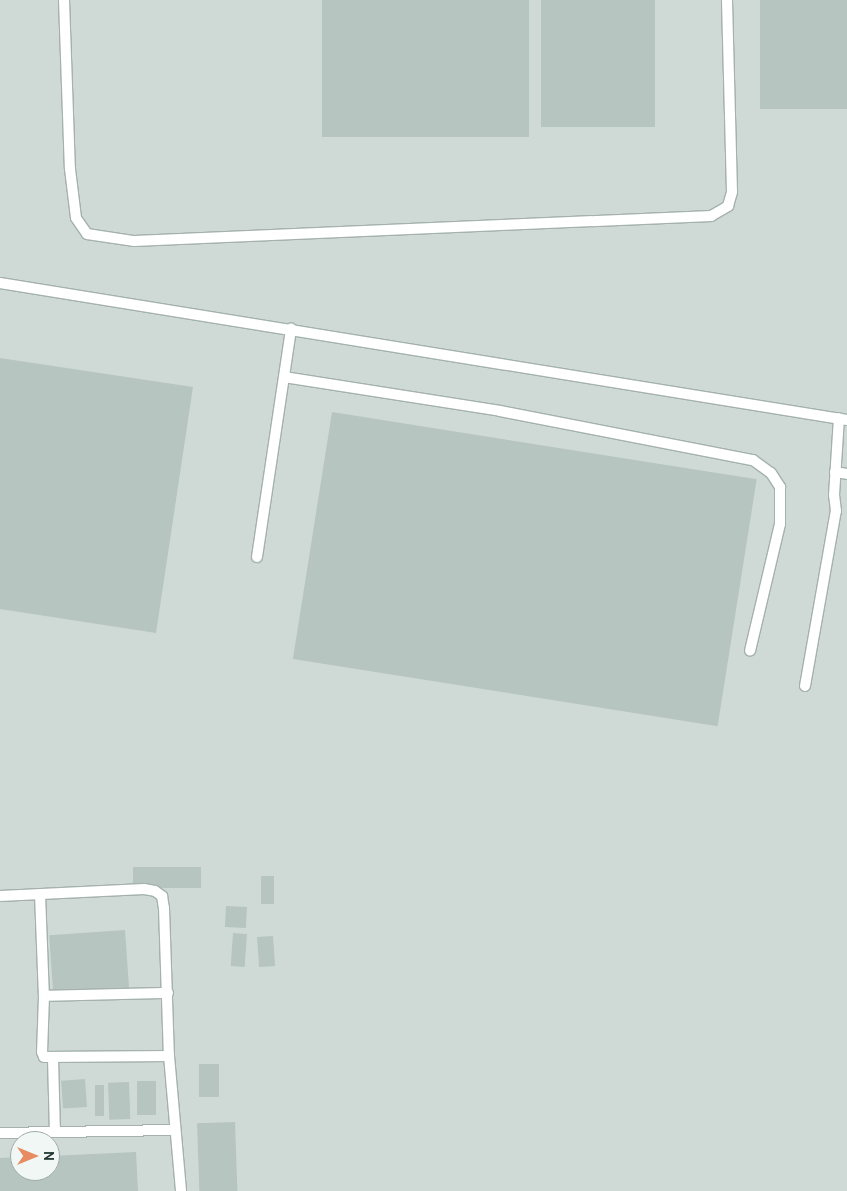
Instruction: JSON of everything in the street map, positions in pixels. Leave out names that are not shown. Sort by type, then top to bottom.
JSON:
[{"type":"lane","points":[[64,0],[70,169],[76,218],[87,234],[134,241],[711,216],[728,206],[732,192],[727,0]]},
{"type":"lane","points":[[0,283],[843,419],[835,472],[834,495],[836,511],[805,686]]},
{"type":"lane","points":[[256,557],[290,329]]},
{"type":"lane","points":[[284,377],[500,411],[753,460],[771,474],[780,487],[780,524],[750,651]]},
{"type":"lane","points":[[835,472],[847,474]]},
{"type":"lane","points":[[0,896],[144,889],[155,891],[162,896],[168,993],[169,1056],[174,1130],[181,1191]]},
{"type":"lane","points":[[40,894],[44,996],[42,1052],[44,1057],[169,1056]]},
{"type":"lane","points":[[44,996],[168,993]]},
{"type":"lane","points":[[53,1058],[55,1131]]},
{"type":"lane","points":[[60,1132],[174,1130]]},
{"type":"shaded area","points":[[0,0],[847,0],[847,1191],[0,1191]]},
{"type":"building","points":[[322,0],[529,0],[529,137],[322,137]]},
{"type":"building","points":[[541,0],[655,0],[655,127],[541,127]]},
{"type":"building","points":[[760,0],[847,0],[847,109],[760,109]]},
{"type":"building","points":[[0,358],[193,387],[156,633],[0,609]]},
{"type":"building","points":[[332,412],[757,479],[718,726],[293,659]]},
{"type":"building","points":[[133,867],[201,867],[201,888],[133,888]]},
{"type":"building","points":[[261,876],[274,876],[274,904],[261,904]]},
{"type":"building","points":[[226,906],[247,907],[246,928],[225,927]]},
{"type":"building","points":[[125,930],[129,988],[53,993],[49,935]]},
{"type":"building","points":[[233,933],[247,934],[245,967],[231,966]]},
{"type":"building","points":[[273,936],[275,966],[259,967],[257,937]]},
{"type":"building","points":[[199,1064],[219,1064],[219,1097],[199,1097]]},
{"type":"building","points":[[85,1079],[87,1107],[63,1109],[61,1081]]},
{"type":"building","points":[[137,1081],[156,1081],[156,1115],[137,1115]]},
{"type":"building","points":[[129,1082],[130,1119],[109,1120],[108,1083]]},
{"type":"building","points":[[95,1085],[104,1085],[104,1116],[95,1116]]},
{"type":"building","points":[[235,1122],[237,1191],[199,1191],[197,1123]]},
{"type":"building","points":[[136,1152],[138,1191],[0,1191],[0,1158],[10,1158],[10,1181],[60,1181],[60,1156]]}]
